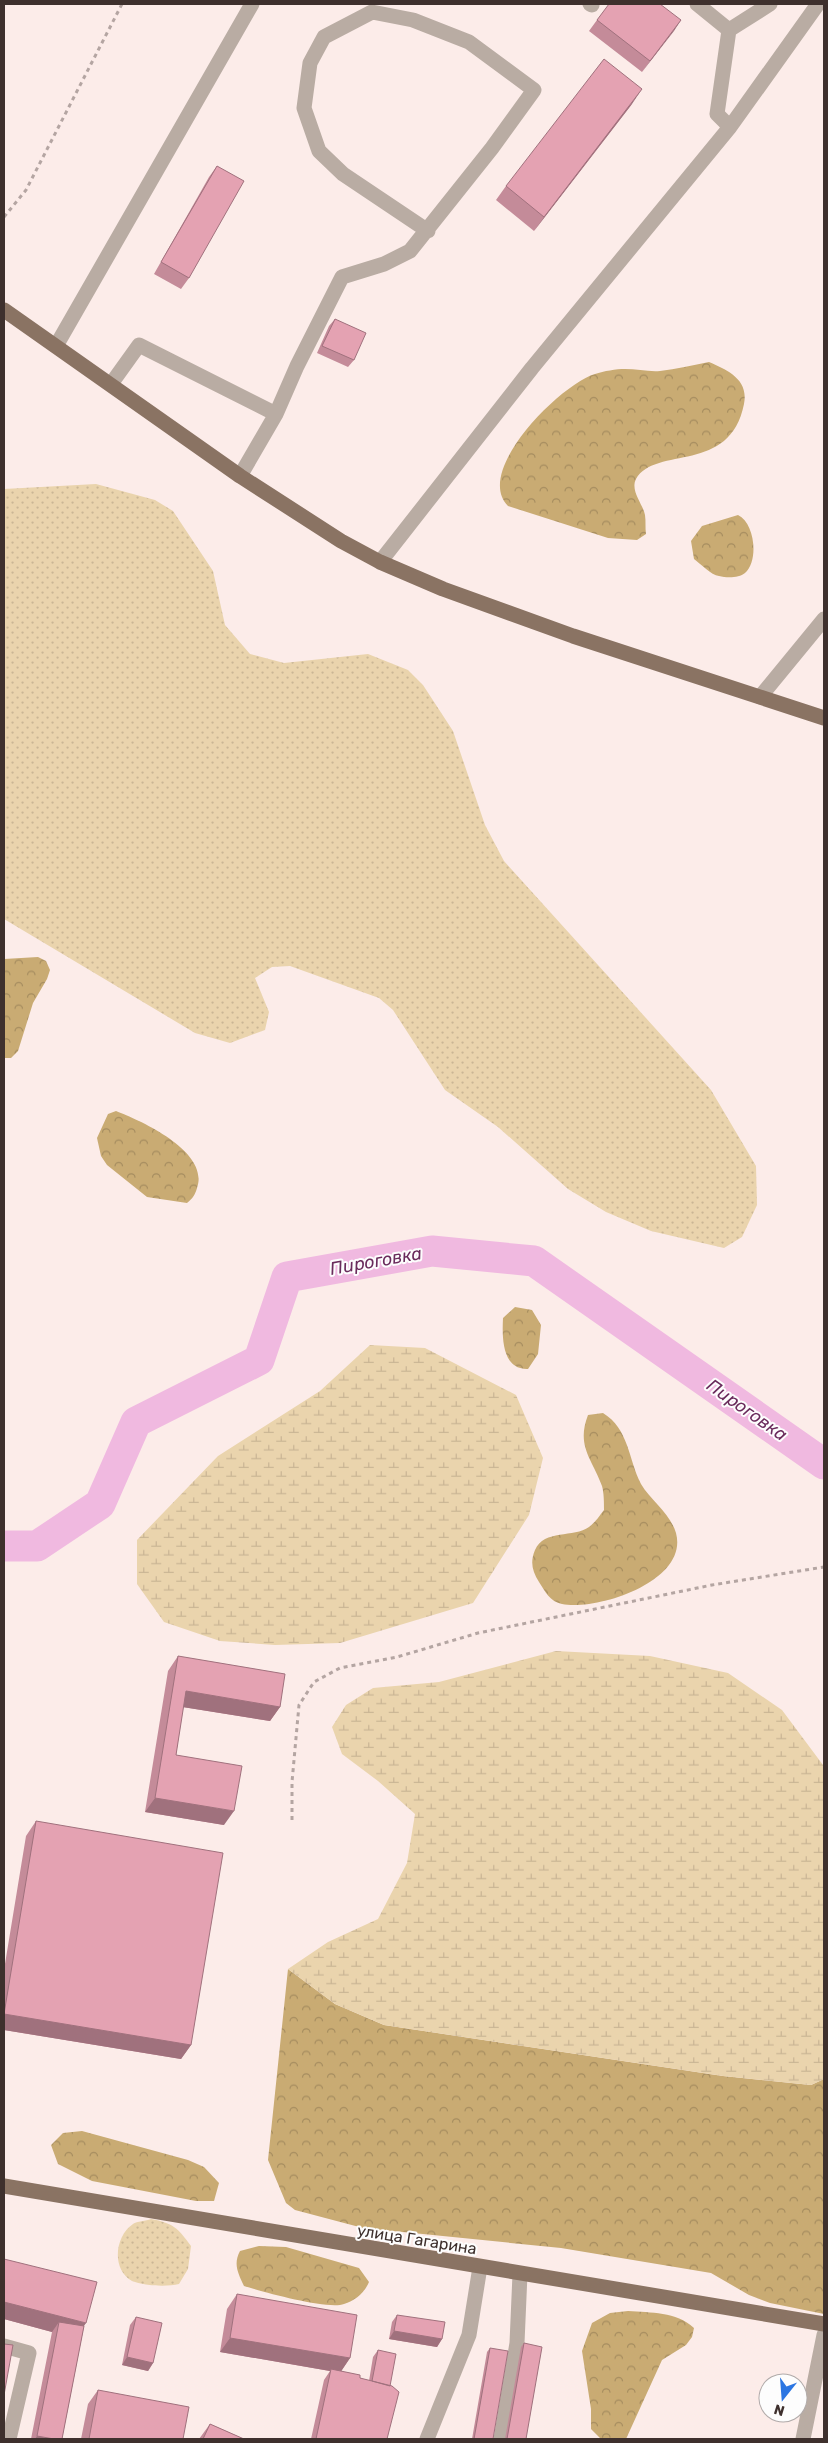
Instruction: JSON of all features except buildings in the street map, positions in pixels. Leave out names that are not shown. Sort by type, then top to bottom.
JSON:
[{"type":"main road","points":[[4,310],[240,476],[341,541],[380,562],[443,589],[573,636],[824,718]]},
{"type":"main road","name":"улица Гагарина","points":[[4,2186],[824,2324]]},
{"type":"lane","points":[[56,346],[252,4]]},
{"type":"lane","points":[[697,4],[728,30]]},
{"type":"lane","points":[[728,30],[770,4]]},
{"type":"lane","points":[[380,562],[532,368],[730,127],[818,4]]},
{"type":"lane","points":[[240,476],[276,414],[297,366],[342,277],[384,264],[410,251],[428,231],[534,90],[469,42],[413,20],[372,12],[324,38],[310,63],[304,108],[319,152],[343,174],[428,231]]},
{"type":"lane","points":[[728,30],[717,114],[730,127]]},
{"type":"lane","points":[[111,384],[139,345],[276,414]]},
{"type":"lane","points":[[760,697],[823,626]]},
{"type":"lane","points":[[427,2439],[469,2335],[480,2267]]},
{"type":"lane","points":[[501,2439],[517,2343],[520,2274]]},
{"type":"lane","points":[[803,2439],[824,2335]]},
{"type":"lane","points":[[4,2346],[29,2353],[9,2439]]},
{"type":"path","points":[[4,217],[26,190],[122,4]]},
{"type":"path","points":[[292,1820],[292,1782],[299,1705],[314,1682],[340,1668],[397,1657],[478,1633],[712,1585],[824,1567]]},
{"type":"green space","points":[[709,362],[729,372],[740,382],[743,388],[745,395],[744,404],[736,426],[724,441],[709,450],[659,463],[646,469],[636,479],[635,488],[645,515],[646,534],[637,540],[608,538],[508,506],[500,491],[502,472],[511,451],[543,411],[580,381],[595,374],[618,369],[660,371]]},
{"type":"green space","points":[[96,484],[155,500],[173,511],[213,571],[225,625],[250,654],[284,663],[368,654],[408,670],[423,685],[453,731],[485,825],[504,861],[711,1090],[756,1166],[757,1205],[742,1237],[724,1248],[651,1231],[606,1212],[568,1189],[498,1127],[445,1090],[393,1010],[379,998],[290,966],[272,967],[255,978],[269,1012],[265,1030],[230,1043],[195,1033],[4,919],[4,489]]},
{"type":"green space","points":[[738,515],[744,519],[751,534],[753,542],[752,560],[742,575],[722,577],[709,572],[694,559],[691,541],[702,526]]},
{"type":"green space","points":[[38,957],[46,961],[50,970],[47,979],[33,1003],[18,1051],[11,1058],[4,1058],[4,959]]},
{"type":"green space","points":[[116,1111],[156,1130],[184,1150],[193,1162],[198,1175],[194,1196],[187,1203],[147,1197],[107,1165],[101,1156],[97,1138],[108,1114]]},
{"type":"green space","points":[[515,1307],[532,1310],[541,1325],[538,1354],[528,1369],[519,1368],[513,1364],[508,1359],[505,1351],[503,1318]]},
{"type":"green space","points":[[370,1345],[425,1348],[516,1395],[543,1458],[529,1515],[473,1603],[340,1643],[275,1645],[220,1641],[164,1622],[137,1584],[137,1540],[218,1456],[320,1391]]},
{"type":"green space","points":[[603,1413],[618,1427],[627,1445],[641,1484],[665,1513],[673,1526],[676,1533],[676,1550],[669,1565],[655,1578],[637,1589],[597,1603],[562,1604],[551,1599],[543,1589],[533,1570],[532,1562],[539,1543],[552,1536],[576,1532],[589,1527],[604,1510],[602,1486],[587,1452],[584,1435],[588,1415]]},
{"type":"green space","points":[[556,1651],[650,1656],[728,1673],[782,1710],[823,1765],[824,2079],[811,2085],[723,2076],[384,2025],[335,2004],[288,1969],[328,1942],[378,1919],[407,1863],[415,1814],[378,1781],[342,1754],[332,1727],[346,1705],[373,1688],[439,1682]]},
{"type":"green space","points":[[288,1969],[335,2004],[384,2025],[723,2076],[811,2085],[824,2079],[824,2314],[770,2303],[749,2295],[711,2273],[561,2248],[363,2228],[295,2210],[286,2203],[268,2160]]},
{"type":"green space","points":[[82,2131],[188,2160],[204,2167],[219,2183],[214,2201],[196,2201],[92,2181],[58,2164],[51,2145],[63,2133]]},
{"type":"green space","points":[[151,2219],[165,2222],[174,2227],[191,2246],[188,2269],[179,2284],[168,2286],[137,2283],[125,2276],[121,2269],[118,2261],[118,2252],[122,2236],[133,2224]]},
{"type":"green space","points":[[259,2246],[286,2247],[359,2268],[369,2282],[359,2296],[348,2303],[336,2305],[295,2300],[244,2286],[237,2268],[238,2256],[240,2251]]},
{"type":"green space","points":[[628,2311],[654,2313],[679,2318],[694,2328],[692,2337],[686,2345],[662,2360],[626,2439],[601,2439],[591,2429],[591,2409],[582,2351],[592,2323],[610,2313]]},
{"type":"waterway","name":"Пироговка","points":[[4,1546],[37,1546],[100,1504],[136,1422],[259,1360],[287,1277],[432,1251],[534,1261],[824,1464]]}]
